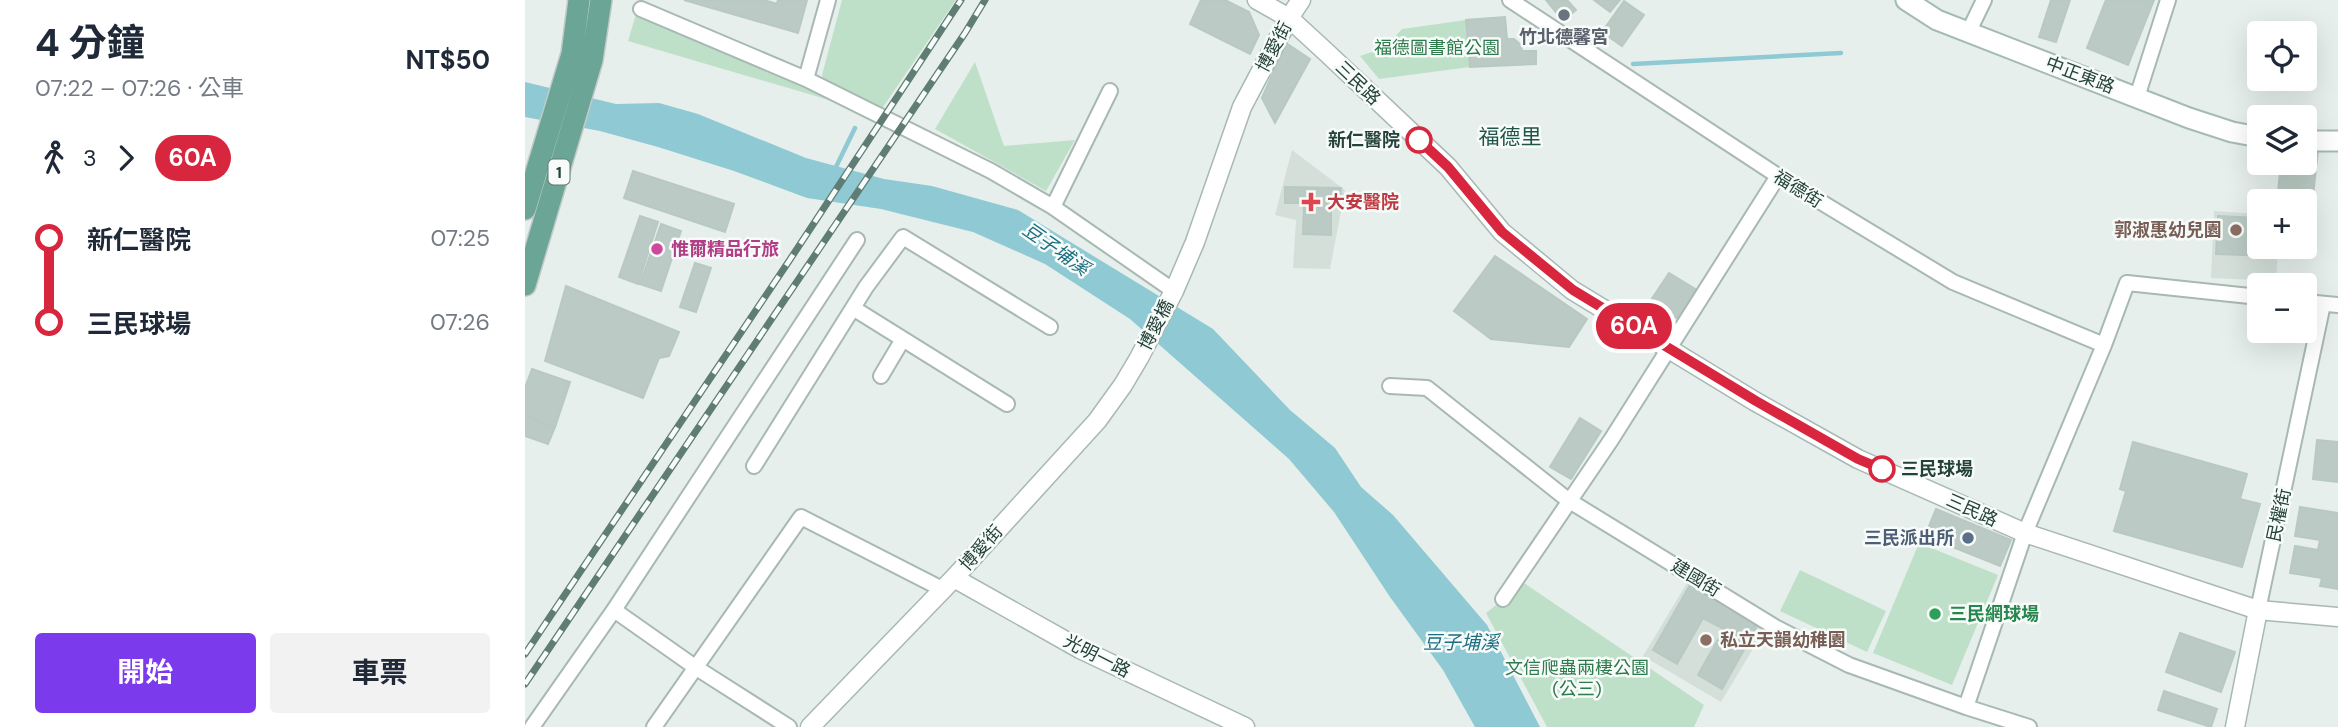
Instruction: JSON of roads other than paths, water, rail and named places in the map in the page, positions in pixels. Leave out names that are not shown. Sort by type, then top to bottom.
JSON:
[{"type":"main road","name":"1","points":[[525,285],[582,57],[579,0]]},
{"type":"main road","name":"1","points":[[525,209],[601,0]]},
{"type":"main road","name":"中正東路","points":[[1906,0],[1937,20],[2189,118],[2247,135]]},
{"type":"main road","points":[[2317,141],[2338,141]]},
{"type":"street","points":[[806,79],[828,0]]},
{"type":"street","name":"三民路","points":[[1257,0],[1289,18],[1448,167],[1502,232],[1573,290],[1727,384],[1858,459],[2025,533],[2258,610],[2338,617]]},
{"type":"street","name":"博愛街","points":[[1174,291],[1195,242],[1242,107],[1301,0]]},
{"type":"street","name":"福德街","points":[[1511,0],[1778,176],[1953,282],[2104,345]]},
{"type":"street","points":[[1969,31],[1984,0]]},
{"type":"street","points":[[2137,97],[2168,0]]},
{"type":"street","points":[[641,9],[806,79],[991,171],[1053,207],[1174,291]]},
{"type":"street","points":[[1053,207],[1110,90]]},
{"type":"street","points":[[1503,598],[1611,440],[1778,176]]},
{"type":"street","points":[[754,466],[866,287],[903,237],[1050,327]]},
{"type":"street","points":[[532,727],[614,610],[857,240]]},
{"type":"street","points":[[1966,707],[2025,533],[2104,345],[2127,283],[2247,296]]},
{"type":"street","name":"博愛橋","points":[[1139,358],[1174,291]]},
{"type":"street","points":[[2317,303],[2338,306]]},
{"type":"street","name":"民權街","points":[[2235,727],[2323,304]]},
{"type":"street","points":[[853,308],[1007,404]]},
{"type":"street","points":[[881,376],[903,339]]},
{"type":"street","name":"博愛街","points":[[810,727],[948,583],[1097,421],[1139,358]]},
{"type":"street","name":"建國街","points":[[1390,386],[1427,388],[1568,500],[1775,627],[1849,665],[2029,727]]},
{"type":"street","points":[[654,727],[801,517],[948,583]]},
{"type":"street","name":"光明一路","points":[[948,583],[1245,727]]},
{"type":"street","points":[[614,610],[695,667],[789,727]]},
{"type":"water","name":"豆子埔溪","points":[[525,82],[616,104],[659,103],[698,114],[806,158],[884,179],[932,186],[1018,210],[1213,329],[1290,410],[1335,448],[1361,487],[1393,515],[1487,625],[1540,727],[1475,727],[1443,670],[1390,597],[1334,512],[1289,459],[1130,319],[1045,264],[973,232],[881,209],[807,198],[658,147],[600,131],[525,117]]},
{"type":"waterway","points":[[1633,64],[1841,53]]},
{"type":"waterway","points":[[835,169],[855,128]]},
{"type":"railway","points":[[525,654],[961,0]]},
{"type":"railway","points":[[525,684],[985,0]]},
{"type":"place","name":"竹北德馨宮","points":[[1564,15]]},
{"type":"place","name":"新仁醫院","points":[[1419,140]]},
{"type":"place","name":"大安醫院","points":[[1311,202]]},
{"type":"place","name":"郭淑惠幼兒園","points":[[2236,230]]},
{"type":"place","name":"惟爾精品行旅","points":[[657,249]]},
{"type":"place","name":"三民球場","points":[[1882,469]]},
{"type":"place","name":"三民派出所","points":[[1968,538]]},
{"type":"place","name":"三民網球場","points":[[1935,614]]},
{"type":"place","name":"私立天韻幼稚園","points":[[1706,640]]},
{"type":"district","name":"福德里","points":[[1510,137]]},
{"type":"park label","name":"福德圖書館公園","points":[[1437,48]]},
{"type":"park label","name":"文信爬蟲兩棲公園 (公三)","points":[[1577,678]]}]
